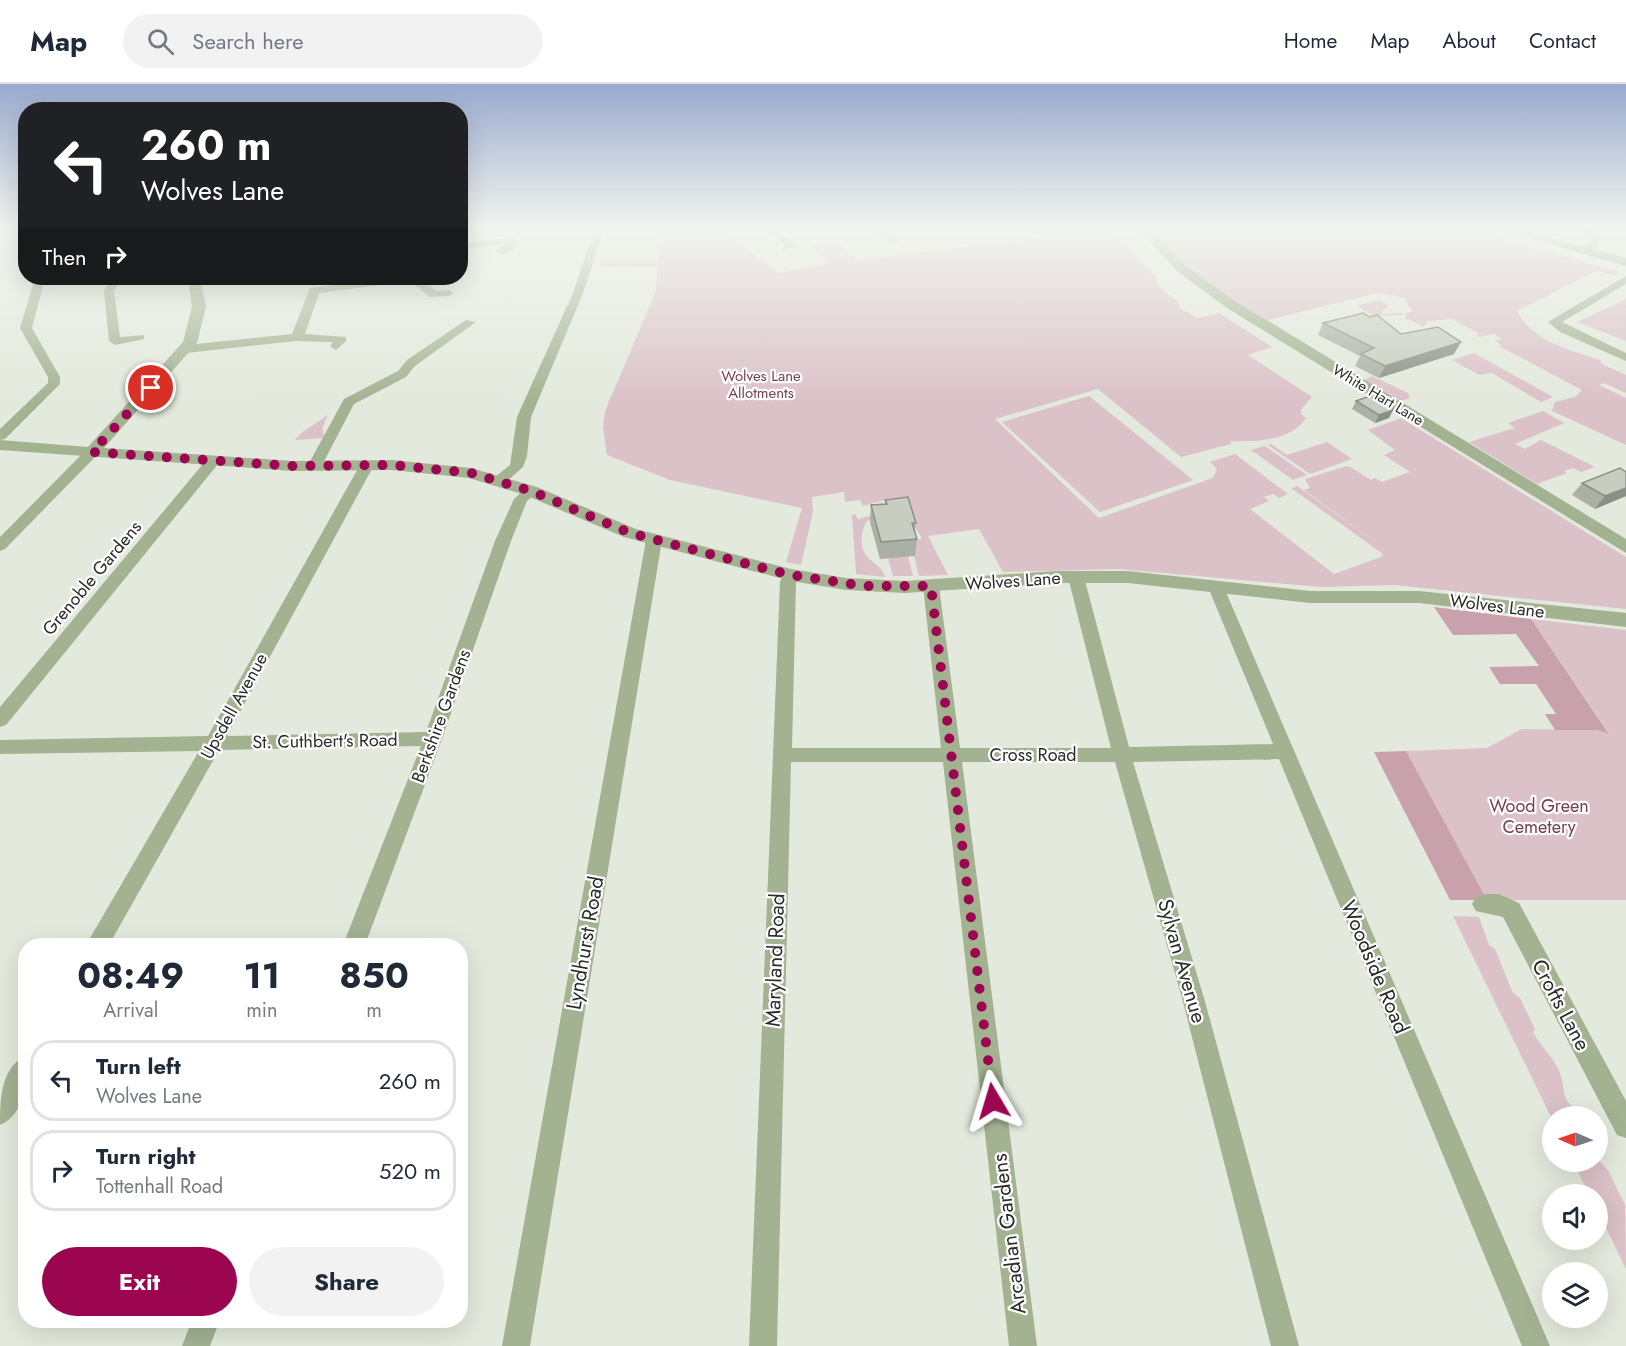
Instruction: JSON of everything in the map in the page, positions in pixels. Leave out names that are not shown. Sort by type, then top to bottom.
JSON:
[{"type":"street","points":[[0,436],[54,384],[54,377],[26,328],[38,286]]},
{"type":"street","points":[[112,286],[109,291],[115,341],[140,337]]},
{"type":"street","points":[[0,546],[92,452],[186,349],[192,338],[199,307],[195,286]]},
{"type":"street","points":[[296,337],[304,326],[306,309],[314,286]]},
{"type":"street","points":[[314,290],[348,286]]},
{"type":"street","points":[[422,286],[434,295],[448,293]]},
{"type":"street","points":[[500,480],[516,467],[520,456],[524,417],[580,286]]},
{"type":"street","name":"White Hart Lane","points":[[1206,286],[1233,305],[1626,547]]},
{"type":"street","points":[[1614,286],[1554,322],[1564,330],[1626,357]]},
{"type":"street","points":[[314,466],[346,405],[402,374],[411,363],[470,322]]},
{"type":"street","points":[[186,349],[296,337],[342,339],[336,346]]},
{"type":"street","name":"Wolves Lane","points":[[0,445],[213,461],[314,466],[368,465],[435,468],[500,480],[612,526],[654,540],[791,575],[864,586],[931,586],[1076,577],[1128,578],[1310,597],[1412,596],[1626,620]]},
{"type":"street","name":"Grenoble Gardens","points":[[0,720],[213,461]]},
{"type":"street","name":"Upsdell Avenue","points":[[101,938],[214,742],[368,465]]},
{"type":"street","name":"Berkshire Gardens","points":[[357,938],[433,739],[503,541],[521,499],[531,491]]},
{"type":"street","name":"Lyndhurst Road","points":[[516,1346],[654,540]]},
{"type":"street","name":"Maryland Road","points":[[763,1346],[781,755],[788,582],[791,575]]},
{"type":"street","name":"Sylvan Avenue","points":[[1076,577],[1122,755],[1193,998],[1285,1346]]},
{"type":"street","name":"Arcadian Gardens","points":[[931,586],[1023,1346]]},
{"type":"street","name":"Woodside Road","points":[[1216,587],[1536,1346]]},
{"type":"street","name":"St. Cuthbert's Road","points":[[0,747],[433,739]]},
{"type":"street","name":"Cross Road","points":[[781,755],[1122,755],[1285,751]]},
{"type":"street","name":"Crofts Lane","points":[[1483,904],[1499,904],[1511,910],[1626,1126]]},
{"type":"street","points":[[0,1113],[18,1082]]},
{"type":"street","points":[[196,1346],[203,1328]]},
{"type":"green space","name":"Wolves Lane Allotments","points":[[656,286],[1159,286],[1181,305],[1178,307],[1197,318],[1219,313],[1272,347],[1248,355],[1312,397],[1302,408],[1301,414],[1306,418],[1299,426],[1282,436],[1262,440],[1231,441],[1231,444],[1181,457],[1098,389],[995,419],[1099,518],[1213,478],[1217,469],[1210,462],[1235,454],[1288,494],[1279,498],[1274,494],[1264,497],[1269,501],[1250,509],[1334,574],[1381,557],[1383,554],[1291,488],[1297,486],[1389,552],[1304,490],[1310,488],[1305,479],[1346,466],[1371,480],[1375,478],[1382,482],[1410,472],[1384,455],[1395,450],[1368,430],[1401,418],[1626,557],[1626,609],[1394,585],[1321,587],[1119,569],[1003,572],[979,529],[928,536],[948,575],[919,576],[910,540],[922,539],[907,513],[900,513],[892,498],[863,506],[860,500],[845,502],[844,492],[812,497],[813,512],[801,565],[786,562],[802,508],[670,480],[607,455],[603,427],[605,411]]},
{"type":"green space","points":[[1213,286],[1566,286],[1517,311],[1534,331],[1544,338],[1566,349],[1602,361],[1600,363],[1626,375],[1626,393],[1604,383],[1599,385],[1626,398],[1626,445],[1552,411],[1555,402],[1575,397],[1582,390],[1499,346],[1501,345],[1495,341],[1502,339],[1494,334],[1478,337],[1476,336],[1480,334],[1452,319],[1427,321],[1424,327],[1409,319],[1406,320],[1405,313],[1413,312],[1405,300],[1407,298],[1378,293],[1268,320]]},
{"type":"green space","points":[[1626,299],[1626,341],[1577,322]]},
{"type":"green space","points":[[1379,300],[1389,306],[1381,312],[1383,314],[1402,313],[1404,315],[1373,316],[1357,306]]},
{"type":"green space","points":[[1474,353],[1553,397],[1541,402],[1492,373],[1479,375],[1452,360]]},
{"type":"green space","points":[[1372,376],[1408,393],[1410,398],[1401,401],[1365,380]]},
{"type":"green space","points":[[1089,396],[1193,480],[1100,512],[1002,422]]},
{"type":"green space","points":[[1543,411],[1564,423],[1515,444],[1525,449],[1541,440],[1595,467],[1581,472],[1573,468],[1564,471],[1567,473],[1537,484],[1469,442],[1515,428],[1508,423]]},
{"type":"green space","points":[[328,414],[322,429],[323,438],[295,440],[303,432]]},
{"type":"green space","points":[[1327,442],[1352,459],[1310,474],[1268,445],[1271,444],[1287,455]]},
{"type":"green space","points":[[1265,446],[1307,475],[1293,480],[1251,450]]},
{"type":"green space","points":[[882,513],[866,522],[862,544],[864,552],[883,571],[885,577],[856,574],[852,515],[855,514],[858,519]]},
{"type":"green space","points":[[908,556],[913,576],[893,576],[888,558]]},
{"type":"green space","name":"Wood Green Cemetery","points":[[1531,619],[1626,630],[1626,900],[1487,900],[1406,751],[1487,748],[1522,729],[1597,730],[1609,733]]},
{"type":"green space","points":[[1453,916],[1479,917],[1489,945],[1495,949],[1513,993],[1520,998],[1535,1029],[1533,1032],[1536,1038],[1557,1066],[1566,1099],[1572,1106],[1546,1106]]},
{"type":"green space","points":[[1608,1170],[1625,1205],[1626,1269],[1608,1232],[1608,1184],[1584,1184],[1578,1172],[1608,1172]]},
{"type":"shaded area","points":[[1434,607],[1531,619],[1609,734],[1597,730],[1555,730],[1545,714],[1556,714],[1536,684],[1500,684],[1489,667],[1539,666],[1516,634],[1453,635]]},
{"type":"shaded area","points":[[1406,751],[1487,900],[1450,900],[1374,752]]},
{"type":"building","points":[[1363,313],[1370,317],[1377,315],[1401,334],[1438,327],[1461,342],[1385,366],[1361,354],[1374,348],[1323,323]]},
{"type":"building","points":[[1370,396],[1393,410],[1379,415],[1356,401]]},
{"type":"building","points":[[1620,468],[1626,472],[1626,488],[1605,496],[1582,483]]},
{"type":"building","points":[[908,497],[916,523],[912,523],[917,539],[881,542],[871,505],[887,504],[885,500]]},
{"type":"route","points":[[151,388],[92,452],[292,466],[392,465],[471,473],[531,491],[630,533],[697,552],[791,575],[846,584],[891,588],[931,586],[993,1101]]}]
